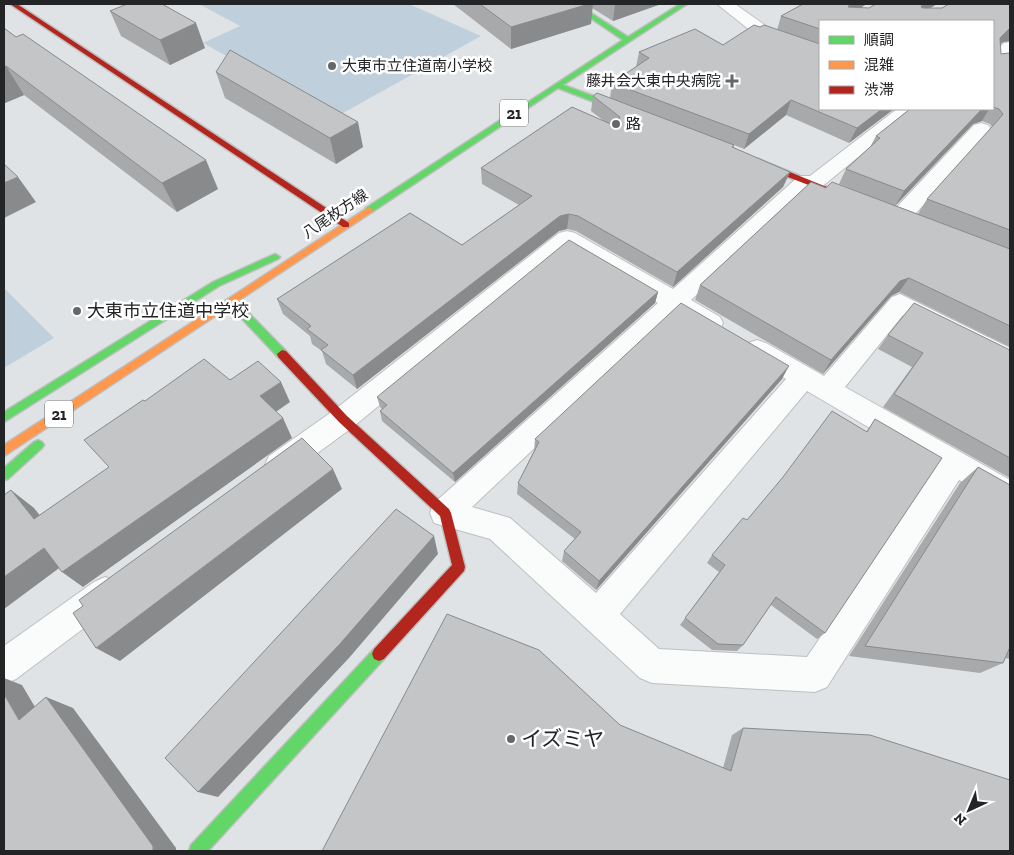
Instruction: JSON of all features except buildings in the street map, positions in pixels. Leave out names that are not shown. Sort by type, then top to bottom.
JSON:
[{"type":"street","points":[[13,4],[346,225]]},
{"type":"street","points":[[574,4],[628,40]]},
{"type":"street","name":"八尾枚方線","points":[[4,450],[232,302],[557,85],[684,4]]},
{"type":"street","points":[[725,4],[767,35],[813,51]]},
{"type":"street","points":[[994,61],[1010,46]]},
{"type":"street","points":[[557,85],[640,117]]},
{"type":"street","points":[[445,513],[809,182],[907,110]]},
{"type":"street","points":[[900,217],[981,129]]},
{"type":"street","points":[[742,156],[856,200]]},
{"type":"street","points":[[4,418],[216,284],[346,225]]},
{"type":"street","points":[[256,482],[343,419],[567,238],[675,303],[1010,495]]},
{"type":"street","points":[[232,302],[343,419],[445,513],[498,528],[652,666],[815,675],[954,463]]},
{"type":"street","points":[[598,616],[815,383],[900,303],[1010,359]]},
{"type":"street","points":[[4,474],[114,378]]},
{"type":"street","points":[[197,851],[459,567],[445,513]]},
{"type":"street","points":[[4,668],[122,581]]},
{"type":"shaded area","points":[[199,4],[409,4],[481,36],[336,117],[203,43],[240,26]]},
{"type":"shaded area","points":[[4,288],[54,338],[4,368]]},
{"type":"traffic: fast","points":[[573,4],[628,40]]},
{"type":"traffic: fast","points":[[369,210],[557,85],[684,4]]},
{"type":"traffic: fast","points":[[557,85],[626,111]]},
{"type":"traffic: fast","points":[[4,418],[216,284],[275,257]]},
{"type":"traffic: fast","points":[[232,302],[282,354]]},
{"type":"traffic: fast","points":[[4,475],[38,445]]},
{"type":"traffic: fast","points":[[197,851],[379,654]]},
{"type":"traffic: slow","points":[[4,451],[369,210]]},
{"type":"traffic: jam","points":[[13,4],[346,225]]},
{"type":"traffic: jam","points":[[755,161],[845,196]]},
{"type":"traffic: jam","points":[[282,354],[343,419],[445,513],[459,567],[379,654]]},
{"type":"place","name":"大東市立住道南小学校","points":[[332,66]]},
{"type":"place","name":"藤井会大東中央病院","points":[[732,81]]},
{"type":"place","name":"路","points":[[616,124]]},
{"type":"place","name":"大東市立住道中学校","points":[[77,311]]},
{"type":"place","name":"イズミヤ","points":[[511,739]]}]
